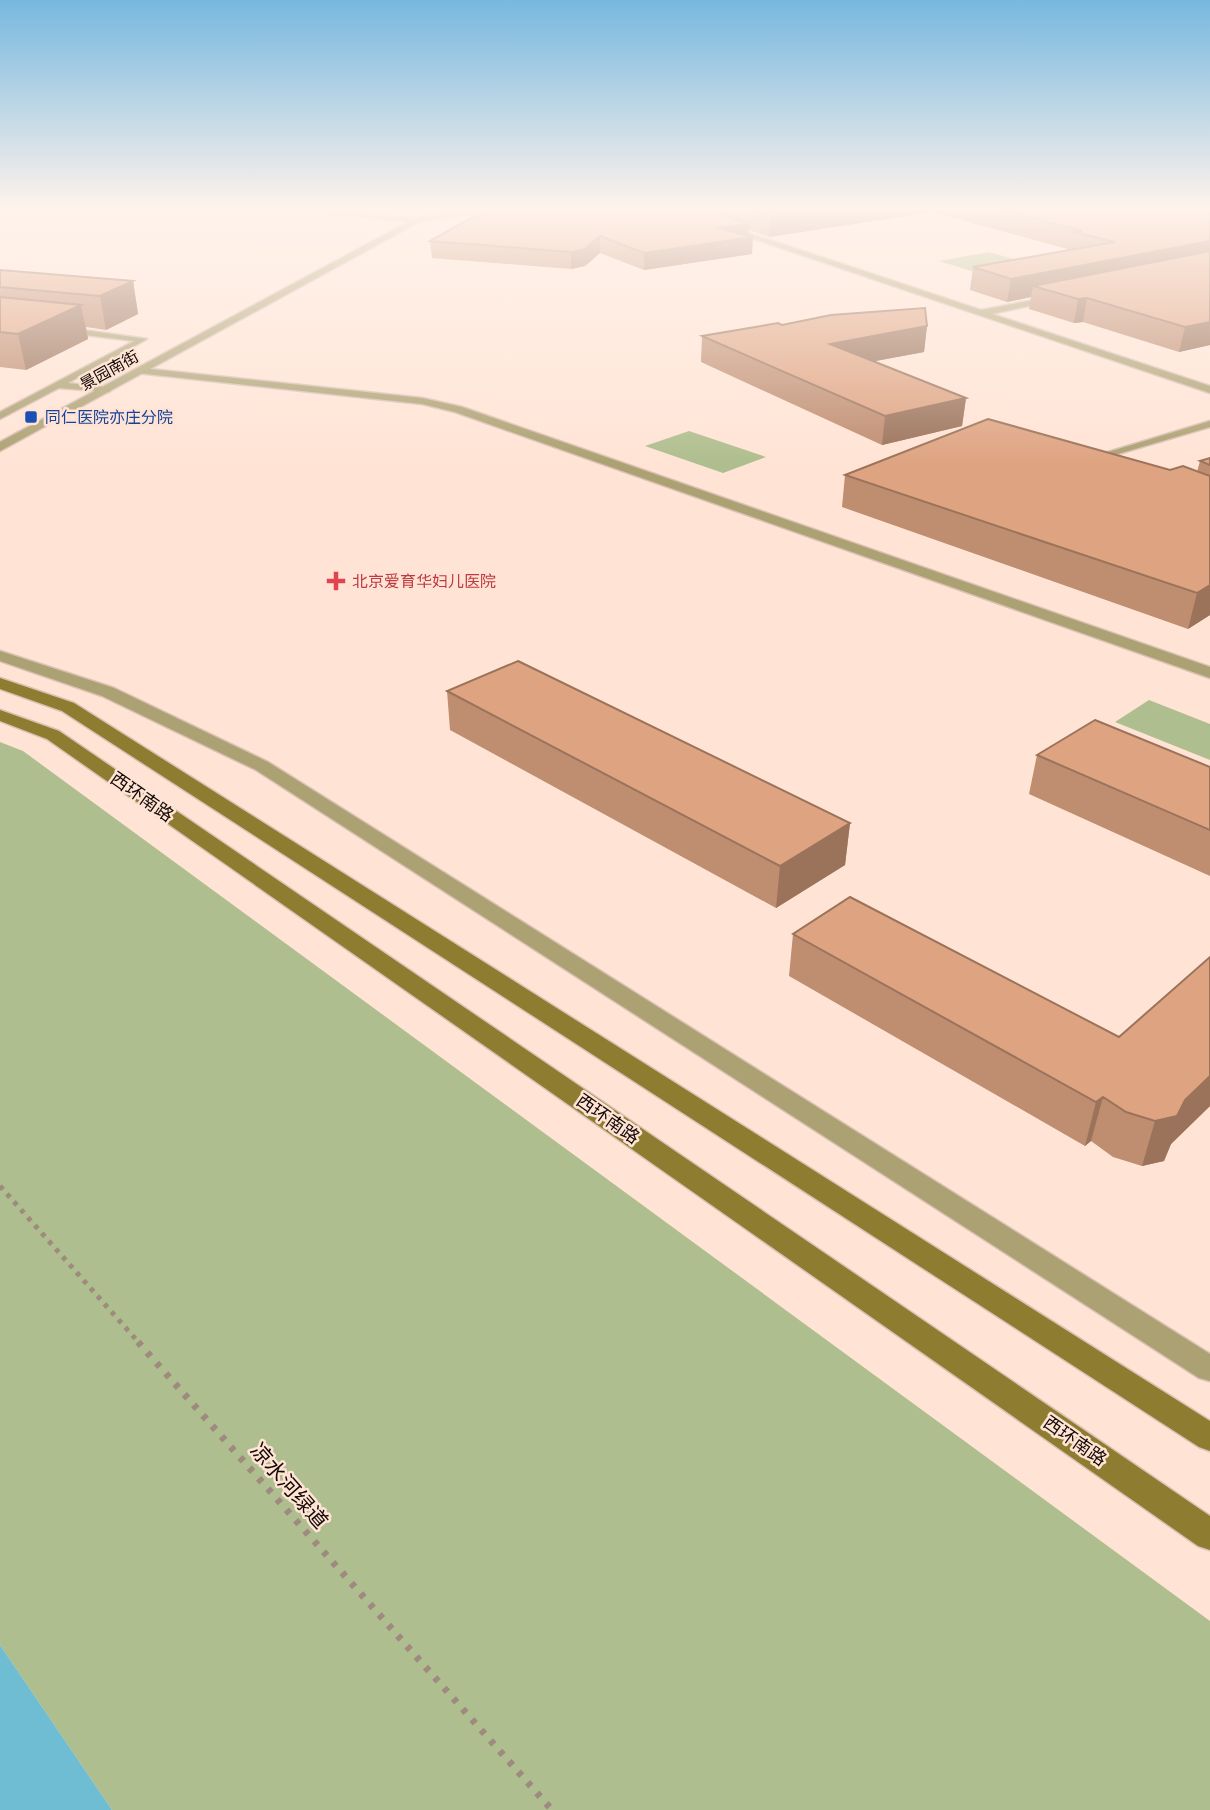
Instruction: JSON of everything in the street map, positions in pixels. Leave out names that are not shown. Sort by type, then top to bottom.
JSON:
[{"type":"main road","name":"西环南路","points":[[0,683],[68,707],[1210,1437]]},
{"type":"main road","name":"西环南路","points":[[0,715],[53,736],[1210,1535]]},
{"type":"street","name":"景园南街","points":[[0,447],[281,294]]},
{"type":"street","points":[[925,294],[1210,390]]},
{"type":"street","points":[[980,313],[1073,294]]},
{"type":"street","points":[[141,371],[422,401],[458,409],[1210,673]]},
{"type":"street","points":[[0,656],[108,692],[262,766],[1210,1369]]},
{"type":"lane","points":[[0,415],[143,339],[52,329]]},
{"type":"lane","points":[[58,385],[106,390]]},
{"type":"lane","points":[[1114,468],[1090,458],[1210,424]]},
{"type":"path","name":"凉水河绿道","points":[[0,1186],[552,1810]]},
{"type":"green space","points":[[689,431],[766,457],[723,473],[645,446]]},
{"type":"green space","points":[[1149,700],[1210,724],[1210,760],[1115,722]]},
{"type":"green space","points":[[0,742],[23,751],[1210,1621],[1210,1810],[112,1810],[0,1645]]},
{"type":"water","points":[[0,1645],[112,1810],[0,1810]]},
{"type":"building","points":[[1062,294],[1210,294],[1210,322],[1185,327],[1087,298],[1078,299]]},
{"type":"building","points":[[0,297],[81,305],[18,334],[0,332]]},
{"type":"building","points":[[925,308],[927,326],[830,344],[966,398],[885,416],[702,336],[831,315]]},
{"type":"building","points":[[988,419],[1170,470],[1183,466],[1210,476],[1210,585],[1197,593],[845,475]]},
{"type":"building","points":[[1210,458],[1210,465],[1200,461]]},
{"type":"building","points":[[518,661],[850,823],[780,866],[447,691]]},
{"type":"building","points":[[1095,720],[1210,767],[1210,830],[1037,755]]},
{"type":"building","points":[[850,897],[1119,1037],[1210,957],[1210,1076],[1185,1100],[1177,1116],[1155,1121],[1126,1112],[1103,1097],[1096,1102],[793,934]]},
{"type":"place","name":"同仁医院亦庄分院","points":[[31,417]]},
{"type":"place","name":"北京爱育华妇儿医院","points":[[336,581]]}]
